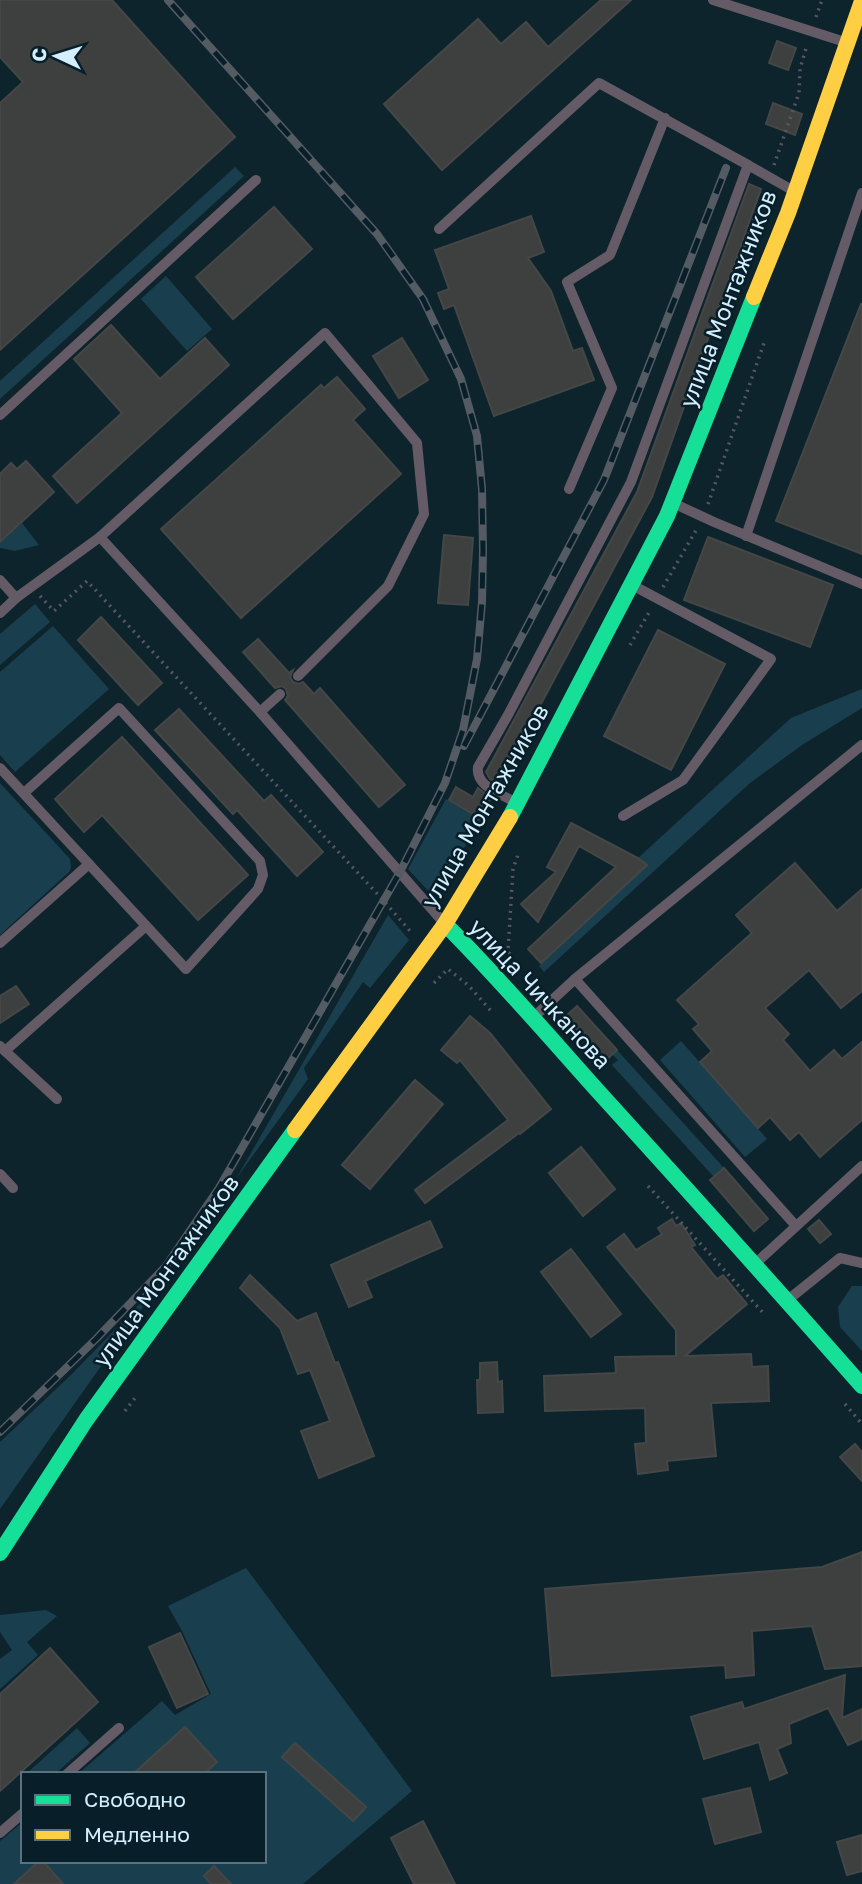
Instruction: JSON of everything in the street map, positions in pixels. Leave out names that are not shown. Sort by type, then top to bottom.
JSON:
[{"type":"main road","name":"улица Монтажников","points":[[0,1553],[86,1420],[445,924],[517,804],[672,502],[795,192],[862,1]]},
{"type":"main road","name":"улица Чичканова","points":[[445,924],[490,969],[862,1386]]},
{"type":"lane","points":[[713,0],[848,43]]},
{"type":"lane","points":[[439,229],[599,83],[795,192]]},
{"type":"lane","points":[[569,489],[612,388],[567,282],[610,255],[665,118]]},
{"type":"lane","points":[[517,804],[483,784],[477,774],[478,767],[631,482],[748,165]]},
{"type":"lane","points":[[0,415],[256,180]]},
{"type":"lane","points":[[746,536],[862,193]]},
{"type":"lane","points":[[0,613],[16,598],[100,537],[325,333],[417,443],[424,514],[388,586],[298,676]]},
{"type":"lane","points":[[672,502],[862,584]]},
{"type":"lane","name":"улица Чичканова","points":[[100,537],[260,712],[445,924]]},
{"type":"lane","points":[[0,580],[16,598]]},
{"type":"lane","points":[[623,816],[683,780],[771,659],[631,584]]},
{"type":"lane","points":[[260,712],[280,694]]},
{"type":"lane","points":[[0,768],[186,969],[258,889],[263,875],[260,861],[118,708],[24,793]]},
{"type":"lane","points":[[533,1018],[575,979],[862,745]]},
{"type":"lane","points":[[0,943],[89,864]]},
{"type":"lane","points":[[57,1099],[2,1049],[146,926]]},
{"type":"lane","points":[[575,979],[796,1226]]},
{"type":"lane","points":[[755,1264],[862,1166]]},
{"type":"lane","points":[[0,1174],[13,1188]]},
{"type":"lane","points":[[786,1301],[840,1258],[862,1263]]},
{"type":"lane","points":[[69,1772],[118,1728]]},
{"type":"lane","points":[[0,1833],[21,1815]]},
{"type":"path","points":[[630,645],[704,518],[767,336]]},
{"type":"path","points":[[31,587],[54,611],[88,581],[426,948],[496,1016]]},
{"type":"path","points":[[516,963],[508,952],[513,869],[521,845]]},
{"type":"path","points":[[431,986],[448,969]]},
{"type":"path","points":[[642,1179],[771,1322]]},
{"type":"path","points":[[125,1411],[138,1394]]},
{"type":"path","points":[[844,1403],[862,1424]]},
{"type":"shaded area","points":[[235,167],[244,176],[0,399],[0,381]]},
{"type":"shaded area","points":[[166,276],[212,329],[187,351],[141,299]]},
{"type":"shaded area","points":[[22,523],[39,545],[15,551],[0,548],[0,543]]},
{"type":"shaded area","points":[[35,604],[50,622],[0,665],[0,634]]},
{"type":"shaded area","points":[[53,626],[109,689],[15,772],[0,755],[0,672]]},
{"type":"shaded area","points":[[862,689],[862,708],[802,745],[750,783],[544,972],[539,966],[646,866],[638,858],[791,718]]},
{"type":"shaded area","points":[[0,783],[70,859],[71,867],[70,871],[0,935]]},
{"type":"shaded area","points":[[446,799],[481,820],[434,897],[408,869]]},
{"type":"shaded area","points":[[388,915],[409,940],[370,988],[363,982],[304,1068],[308,1079],[236,1179]]},
{"type":"shaded area","points":[[681,1041],[767,1139],[745,1157],[660,1060]]},
{"type":"shaded area","points":[[617,1050],[724,1168],[714,1177],[612,1065],[618,1060],[612,1054]]},
{"type":"shaded area","points":[[159,1284],[0,1509],[0,1442],[71,1375]]},
{"type":"shaded area","points":[[852,1286],[862,1286],[862,1351],[840,1327],[838,1307]]},
{"type":"shaded area","points":[[246,1568],[412,1791],[303,1884],[0,1884],[0,1841],[21,1824],[21,1863],[266,1863],[266,1772],[80,1772],[162,1701],[175,1715],[211,1694],[168,1606]]},
{"type":"shaded area","points":[[46,1610],[57,1616],[27,1642],[38,1655],[0,1689],[0,1659],[12,1650],[0,1632],[0,1615]]},
{"type":"shaded area","points":[[77,1728],[90,1743],[57,1772],[28,1772]]},
{"type":"building","points":[[0,0],[112,0],[235,137],[0,350],[0,103],[23,82],[0,57]]},
{"type":"building","points":[[601,0],[631,0],[442,170],[384,104],[478,19],[501,44],[526,22],[548,47]]},
{"type":"building","points":[[777,41],[796,48],[788,70],[769,63]]},
{"type":"building","points":[[773,103],[802,114],[795,135],[766,124]]},
{"type":"building","points":[[749,184],[761,189],[652,497],[498,784],[490,779],[486,772],[637,492]]},
{"type":"building","points":[[274,207],[312,249],[233,319],[196,277]]},
{"type":"building","points":[[531,216],[544,252],[528,258],[551,291],[573,351],[582,348],[594,380],[494,416],[454,305],[444,309],[438,293],[449,289],[435,250]]},
{"type":"building","points":[[862,304],[862,554],[776,521]]},
{"type":"building","points":[[111,325],[160,379],[205,338],[229,365],[77,503],[53,476],[122,413],[74,359]]},
{"type":"building","points":[[402,338],[428,380],[399,398],[373,356]]},
{"type":"building","points":[[337,377],[365,409],[353,420],[401,474],[241,618],[161,529],[321,385],[324,388]]},
{"type":"building","points":[[26,461],[54,492],[0,542],[0,474],[11,463],[17,469]]},
{"type":"building","points":[[444,535],[473,538],[468,605],[438,603]]},
{"type":"building","points":[[708,537],[833,585],[810,647],[684,600]]},
{"type":"building","points":[[101,617],[162,683],[138,705],[78,640]]},
{"type":"building","points":[[658,630],[725,664],[671,770],[604,736]]},
{"type":"building","points":[[258,639],[289,673],[293,670],[290,677],[293,682],[303,682],[314,694],[320,688],[405,785],[379,807],[285,700],[288,696],[286,689],[282,686],[275,688],[243,652]]},
{"type":"building","points":[[179,709],[264,801],[271,795],[323,852],[297,876],[237,810],[233,814],[155,730]]},
{"type":"building","points":[[122,737],[248,875],[198,920],[102,815],[84,832],[55,799]]},
{"type":"building","points":[[456,787],[473,797],[478,788],[491,798],[481,819],[449,800]]},
{"type":"building","points":[[571,823],[647,865],[541,963],[528,949],[616,867],[579,846],[538,922],[521,904],[556,872],[547,867]]},
{"type":"building","points":[[795,863],[837,911],[862,889],[862,991],[841,1008],[809,970],[765,1008],[789,1034],[783,1040],[810,1071],[834,1050],[842,1059],[862,1042],[862,1120],[820,1157],[799,1132],[790,1140],[770,1117],[758,1128],[700,1062],[712,1051],[693,1029],[699,1024],[677,1000],[752,933],[736,915]]},
{"type":"building","points":[[16,986],[29,1004],[0,1023],[0,996]]},
{"type":"building","points":[[577,1006],[617,1050],[605,1061],[565,1017]]},
{"type":"building","points":[[470,1016],[490,1033],[551,1109],[425,1203],[415,1190],[508,1120],[460,1060],[457,1063],[441,1050]]},
{"type":"building","points":[[415,1080],[443,1104],[370,1189],[342,1165]]},
{"type":"building","points":[[581,1147],[615,1189],[583,1216],[549,1173]]},
{"type":"building","points":[[724,1168],[768,1219],[754,1231],[710,1180]]},
{"type":"building","points":[[672,1219],[676,1226],[681,1223],[695,1245],[691,1247],[717,1279],[723,1275],[747,1304],[685,1356],[751,1354],[752,1367],[768,1366],[769,1401],[711,1403],[716,1456],[667,1461],[668,1470],[638,1474],[635,1444],[646,1443],[645,1408],[545,1411],[544,1376],[616,1373],[615,1357],[676,1356],[676,1330],[607,1247],[624,1234],[636,1250],[662,1234],[658,1228]]},
{"type":"building","points":[[819,1220],[831,1234],[820,1243],[808,1229]]},
{"type":"building","points":[[430,1221],[442,1247],[365,1281],[372,1297],[349,1307],[331,1265]]},
{"type":"building","points":[[571,1249],[621,1314],[591,1337],[541,1272]]},
{"type":"building","points":[[250,1275],[297,1321],[316,1313],[374,1456],[319,1478],[301,1431],[330,1421],[310,1370],[298,1374],[280,1328],[240,1288]]},
{"type":"building","points":[[497,1362],[498,1382],[502,1381],[503,1412],[478,1413],[477,1380],[480,1380],[480,1363]]},
{"type":"building","points":[[855,1444],[862,1452],[862,1481],[840,1457]]},
{"type":"building","points":[[862,1552],[862,1666],[825,1669],[812,1626],[752,1631],[754,1675],[726,1678],[725,1665],[552,1676],[545,1589],[822,1567]]},
{"type":"building","points":[[180,1633],[208,1694],[177,1708],[149,1647]]},
{"type":"building","points":[[50,1648],[98,1702],[0,1791],[0,1694]]},
{"type":"building","points":[[845,1675],[842,1718],[862,1709],[862,1739],[848,1745],[828,1708],[789,1724],[791,1743],[777,1749],[787,1773],[770,1780],[759,1742],[704,1759],[691,1717],[742,1702],[744,1709]]},
{"type":"building","points":[[185,1727],[217,1762],[206,1772],[135,1772]]},
{"type":"building","points":[[295,1743],[366,1807],[353,1821],[282,1757]]},
{"type":"building","points":[[750,1788],[761,1832],[715,1844],[703,1799]]},
{"type":"building","points":[[423,1821],[455,1884],[414,1884],[391,1838]]},
{"type":"building","points":[[862,1835],[862,1871],[847,1875],[837,1842]]},
{"type":"building","points":[[37,1863],[45,1863],[63,1884],[14,1884]]},
{"type":"building","points":[[214,1866],[231,1884],[211,1884],[204,1876]]},
{"type":"railway","points":[[0,1432],[96,1339],[166,1266],[219,1188],[400,872],[445,783],[463,730],[477,659],[482,602],[482,489],[477,436],[461,379],[423,299],[377,234],[168,0]]},
{"type":"railway","points":[[464,746],[604,480],[726,168]]},
{"type":"traffic: fast","points":[[510,817],[667,516],[754,297]]},
{"type":"traffic: fast","points":[[445,924],[522,1005],[862,1386]]},
{"type":"traffic: fast","points":[[0,1553],[86,1420],[295,1130]]},
{"type":"traffic: slow","points":[[754,297],[788,213],[862,1]]},
{"type":"traffic: slow","points":[[295,1130],[445,924],[510,817]]}]
